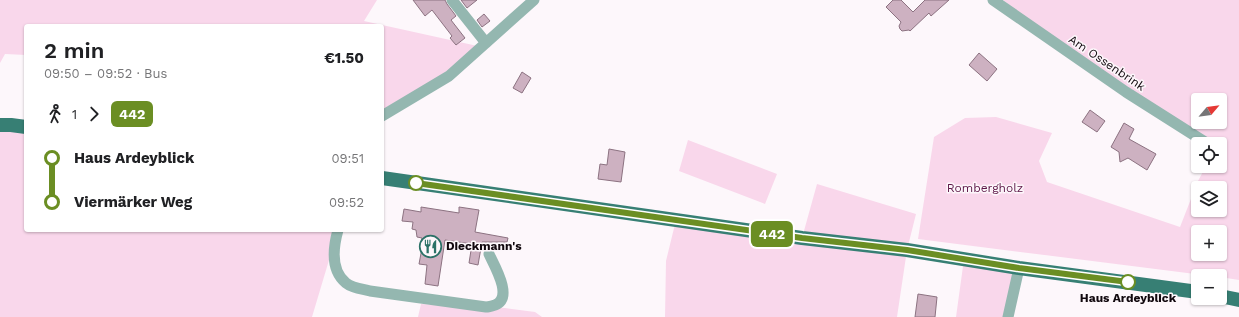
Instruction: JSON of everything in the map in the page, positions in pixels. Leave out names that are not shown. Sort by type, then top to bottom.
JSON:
[{"type":"main road","points":[[0,125],[24,127]]},
{"type":"main road","points":[[384,178],[802,238],[947,256],[1019,268],[1191,291]]},
{"type":"main road","points":[[1227,297],[1239,300]]},
{"type":"street","points":[[452,0],[486,43]]},
{"type":"street","points":[[384,117],[449,76],[534,0]]},
{"type":"street","name":"Am Ossenbrink","points":[[993,0],[1126,92],[1197,137]]},
{"type":"street","points":[[337,232],[333,256],[339,275],[346,284],[385,297],[486,307],[497,305],[502,299],[504,288],[489,254]]},
{"type":"street","points":[[1008,317],[1019,268]]},
{"type":"green space","points":[[0,0],[377,0],[364,21],[378,24],[24,24],[24,55],[5,54],[0,63]]},
{"type":"green space","name":"Rombergholz","points":[[1003,0],[1239,0],[1239,280],[1227,278],[1227,269],[1191,269],[1191,273],[918,239],[934,137],[965,118],[996,117],[1052,133],[1039,161],[1047,182],[1180,227],[1191,199],[1191,217],[1227,217],[1227,181],[1198,181],[1202,173],[1227,173],[1227,137],[1206,137],[1193,129],[1227,129],[1227,93],[1191,93],[1191,128],[1126,87]]},
{"type":"green space","points":[[384,25],[482,47],[384,115]]},
{"type":"green space","points":[[0,125],[24,127],[24,232],[337,232],[312,317],[0,317]]},
{"type":"green space","points":[[688,140],[777,174],[765,204],[679,171]]},
{"type":"green space","points":[[817,184],[916,214],[907,250],[897,317],[665,317],[666,261],[676,220],[802,238]]},
{"type":"green space","points":[[964,259],[1019,268],[1008,317],[956,317]]},
{"type":"green space","points":[[421,304],[505,308],[535,312],[542,317],[418,317]]},
{"type":"building","points":[[413,0],[445,0],[456,16],[451,20],[465,38],[456,45],[450,38],[452,36],[432,10],[425,16]]},
{"type":"building","points":[[461,0],[477,0],[467,8]]},
{"type":"building","points":[[893,0],[901,0],[913,12],[925,0],[949,0],[931,16],[929,13],[910,31],[902,31],[899,26],[901,22],[886,7]]},
{"type":"building","points":[[484,14],[490,21],[482,27],[477,20]]},
{"type":"building","points":[[979,53],[997,69],[987,81],[969,65]]},
{"type":"building","points":[[522,72],[531,78],[522,93],[513,88]]},
{"type":"building","points":[[1090,110],[1105,121],[1097,132],[1082,122]]},
{"type":"building","points":[[1124,123],[1134,129],[1129,139],[1156,154],[1147,170],[1128,158],[1120,162],[1119,152],[1111,147]]},
{"type":"building","points":[[609,149],[625,152],[621,182],[598,179],[600,164],[607,165]]},
{"type":"building","name":"Dieckmann's","points":[[421,207],[459,213],[459,207],[479,210],[475,232],[508,238],[507,242],[482,242],[478,265],[469,263],[472,244],[445,240],[438,286],[425,284],[427,265],[419,264],[422,238],[417,237],[416,230],[412,229],[413,222],[402,221],[404,209],[421,212]]},
{"type":"building","points":[[918,294],[937,297],[935,317],[915,317]]},
{"type":"bus line","name":"442","points":[[416,183],[802,238],[907,250],[1019,268],[1128,282]]},
{"type":"place","name":"Dieckmann's","points":[[431,246]]},
{"type":"place","name":"Haus Ardeyblick","points":[[1128,282]]}]
